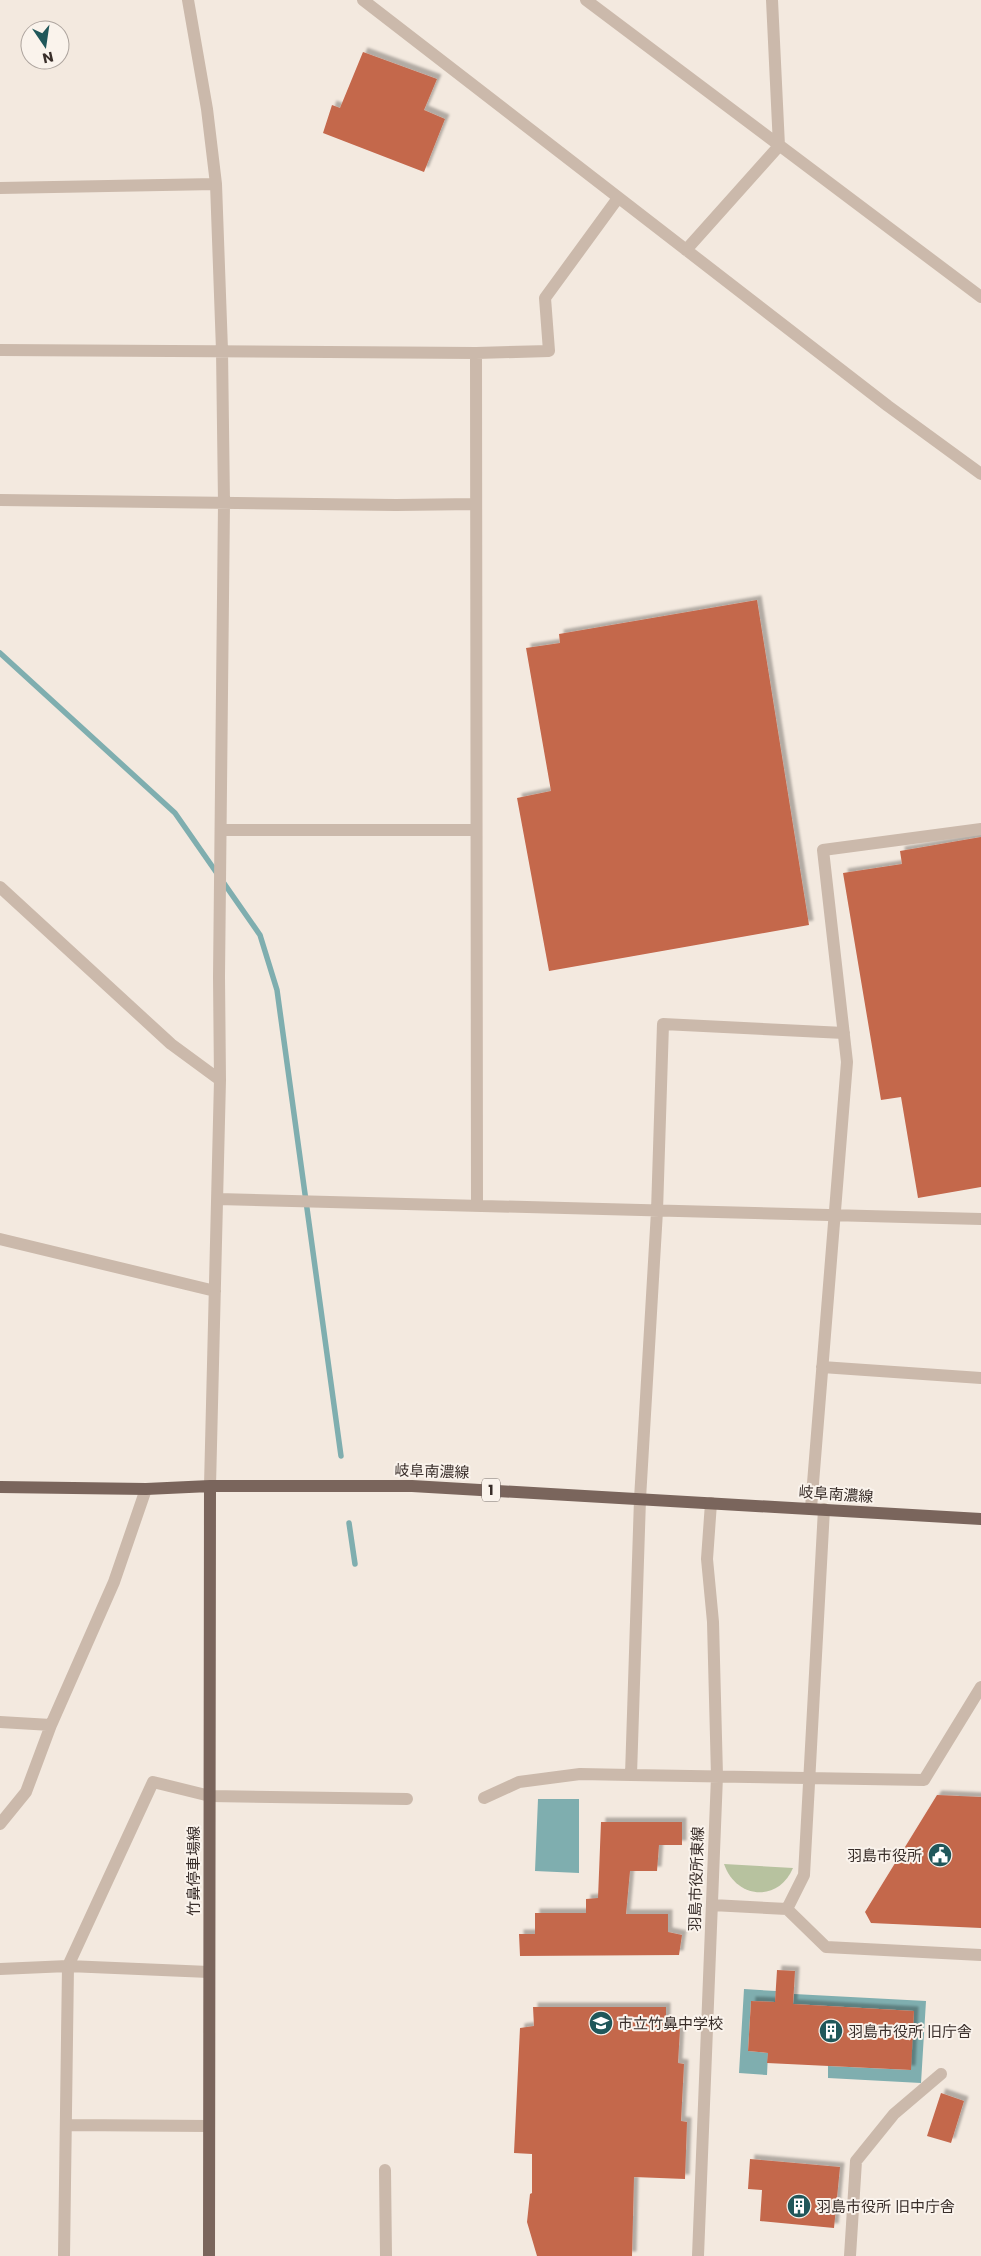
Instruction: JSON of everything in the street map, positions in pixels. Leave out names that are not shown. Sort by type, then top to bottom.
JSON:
[{"type":"main road","name":"岐阜南濃線","points":[[0,1487],[146,1489],[210,1486],[412,1486],[981,1519]]},
{"type":"main road","name":"竹鼻停車場線","points":[[208,2256],[210,1486]]},
{"type":"street","points":[[188,0],[207,109],[216,184],[222,350],[224,503],[220,1080],[210,1486]]},
{"type":"street","points":[[363,0],[888,406],[981,474]]},
{"type":"street","points":[[586,0],[981,297]]},
{"type":"street","points":[[686,250],[779,146],[772,0]]},
{"type":"street","points":[[0,188],[216,184]]},
{"type":"street","points":[[0,350],[549,352],[545,298],[618,198]]},
{"type":"street","points":[[476,353],[476,1206]]},
{"type":"street","points":[[0,500],[476,504]]},
{"type":"street","points":[[787,1909],[804,1875],[810,1779],[822,1367],[836,1216],[847,1062],[823,850],[981,829]]},
{"type":"street","points":[[221,832],[476,830]]},
{"type":"street","points":[[0,887],[171,1044],[220,1080]]},
{"type":"street","points":[[631,1775],[640,1499],[657,1211],[663,1024],[844,1033]]},
{"type":"street","points":[[218,1199],[836,1216],[981,1218]]},
{"type":"street","points":[[0,1239],[215,1291]]},
{"type":"street","points":[[822,1367],[981,1378]]},
{"type":"street","points":[[0,1824],[26,1792],[52,1725],[114,1582],[146,1489]]},
{"type":"street","name":"羽島市役所東線","points":[[698,2256],[717,1776],[713,1622],[707,1559],[711,1503]]},
{"type":"street","points":[[484,1798],[519,1782],[580,1774],[924,1780],[981,1687]]},
{"type":"street","points":[[0,1722],[52,1725]]},
{"type":"street","points":[[64,2256],[68,1966],[153,1782],[210,1796],[407,1799]]},
{"type":"street","points":[[712,1905],[787,1909],[826,1947],[981,1954]]},
{"type":"street","points":[[0,1969],[68,1966],[209,1972]]},
{"type":"street","points":[[850,2256],[856,2161],[894,2114],[941,2074]]},
{"type":"street","points":[[66,2125],[209,2126]]},
{"type":"street","points":[[385,2170],[386,2256]]},
{"type":"green space","points":[[724,1864],[793,1868],[778,1887],[768,1891],[757,1892],[747,1890],[738,1884],[730,1876]]},
{"type":"water","points":[[538,1799],[579,1799],[579,1873],[535,1871]]},
{"type":"water","points":[[744,1989],[776,1991],[775,2002],[751,2001],[748,2051],[768,2053],[767,2075],[739,2073]]},
{"type":"water","points":[[794,1994],[926,2001],[921,2083],[828,2078],[828,2066],[910,2070],[914,2011],[793,2004]]},
{"type":"building","points":[[363,52],[437,79],[424,110],[445,119],[424,172],[323,133],[332,105],[340,108]]},
{"type":"building","points":[[757,600],[809,925],[549,971],[517,798],[551,791],[526,648],[560,643],[559,634]]},
{"type":"building","points":[[981,837],[981,1187],[918,1198],[901,1097],[881,1100],[843,873],[902,864],[900,851]]},
{"type":"building","name":"羽島市役所","points":[[937,1795],[981,1797],[981,1928],[871,1923],[865,1912]]},
{"type":"building","points":[[601,1822],[682,1822],[682,1845],[659,1845],[657,1871],[630,1871],[626,1914],[668,1914],[668,1932],[682,1935],[679,1955],[520,1956],[519,1934],[535,1934],[535,1913],[586,1913],[586,1899],[598,1898]]},
{"type":"building","name":"羽島市役所 旧庁舎","points":[[777,1970],[795,1971],[793,2004],[914,2011],[911,2070],[767,2063],[768,2053],[748,2051],[751,2001],[775,2002]]},
{"type":"building","points":[[533,2007],[666,2007],[666,2028],[680,2029],[678,2063],[684,2064],[681,2121],[687,2122],[685,2179],[634,2177],[632,2256],[537,2256],[527,2222],[530,2194],[532,2193],[532,2154],[514,2153],[520,2028],[534,2026]]},
{"type":"building","points":[[941,2093],[964,2101],[951,2143],[927,2136]]},
{"type":"building","name":"羽島市役所 旧中庁舎","points":[[750,2159],[840,2167],[834,2228],[760,2221],[762,2190],[748,2189]]},
{"type":"waterway","points":[[0,653],[175,813],[260,935],[277,990],[341,1456]]},
{"type":"waterway","points":[[349,1523],[355,1564]]},
{"type":"place","name":"羽島市役所","points":[[940,1855]]},
{"type":"place","name":"市立竹鼻中学校","points":[[601,2023]]},
{"type":"place","name":"羽島市役所 旧庁舎","points":[[831,2031]]},
{"type":"place","name":"羽島市役所 旧中庁舎","points":[[799,2206]]}]
